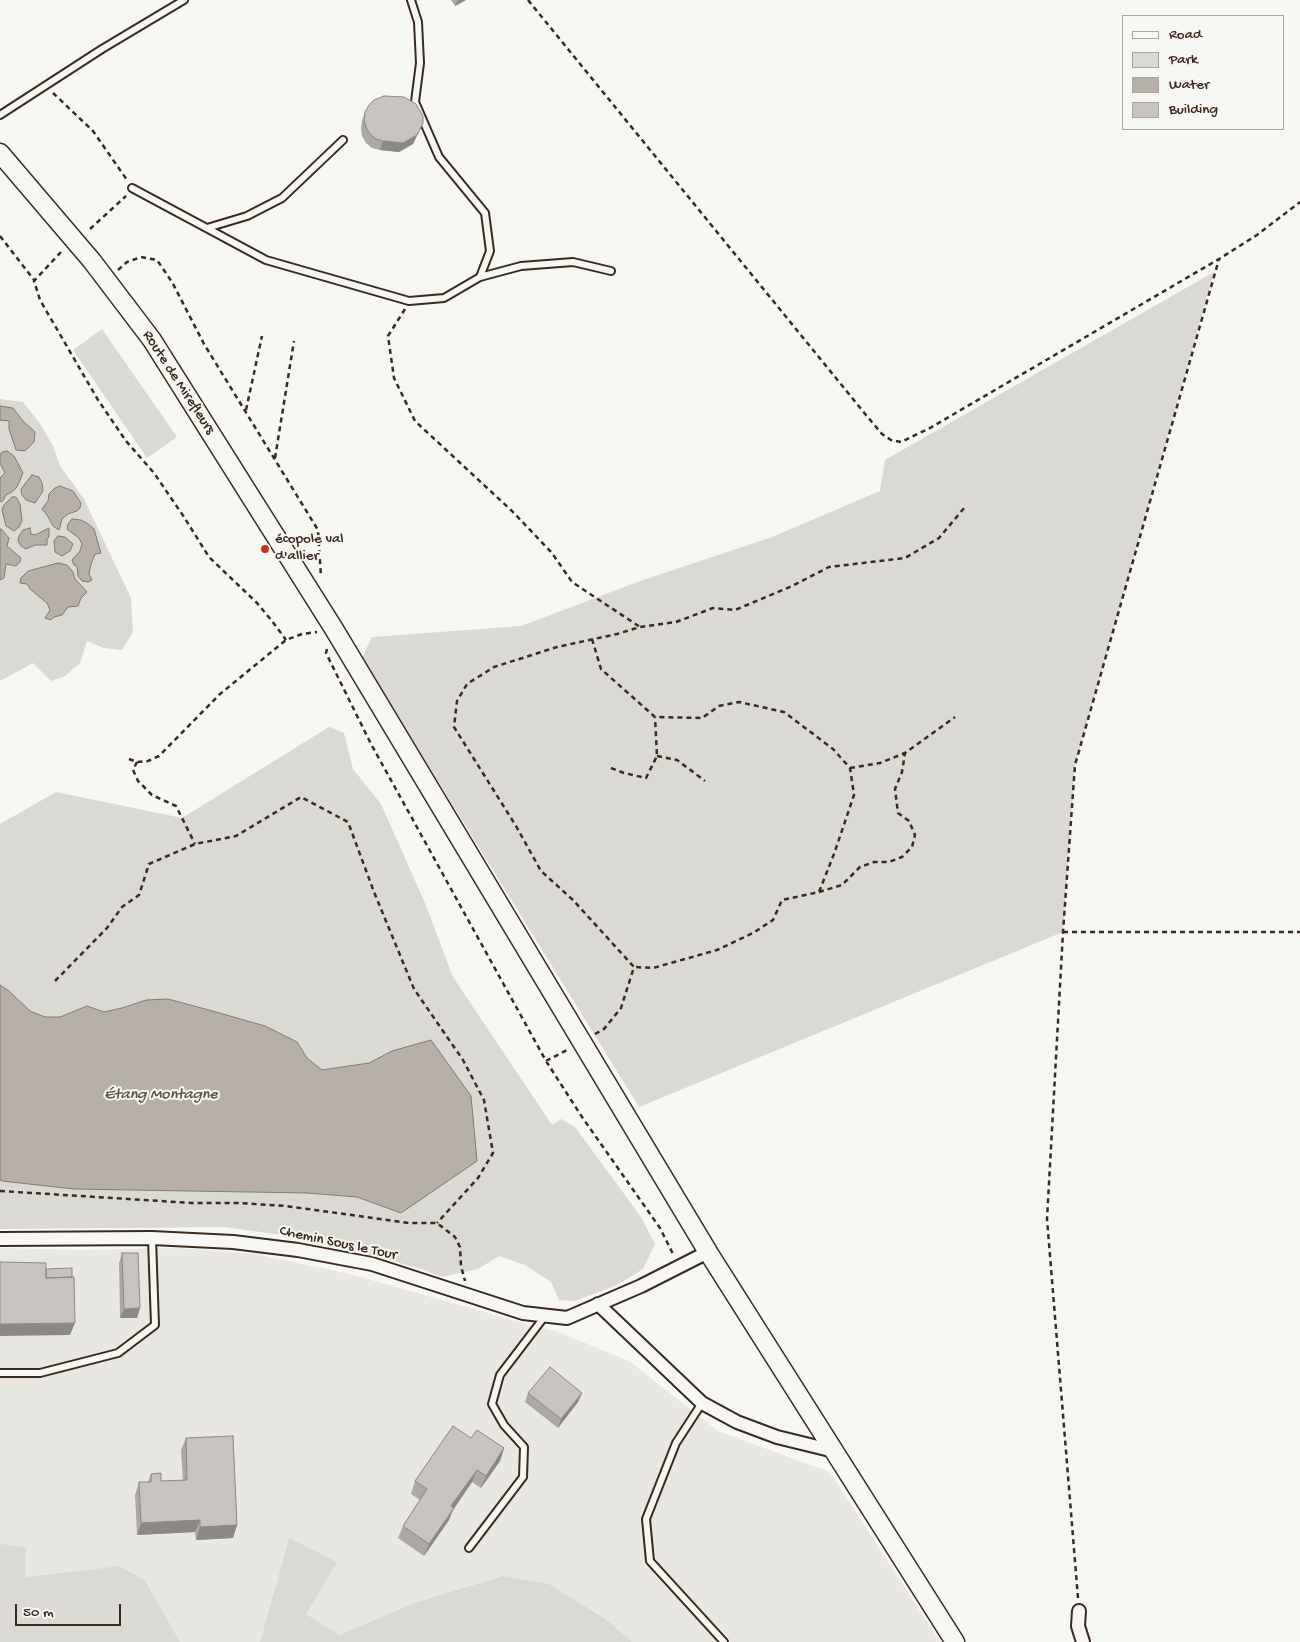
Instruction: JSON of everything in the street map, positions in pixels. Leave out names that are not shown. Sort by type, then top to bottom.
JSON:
[{"type":"street","name":"Route de Mirefleurs","points":[[0,153],[92,261],[152,340],[334,629],[708,1252],[955,1642]]},
{"type":"street","name":"Chemin Sous le Tour","points":[[0,1238],[152,1238],[233,1242],[298,1250],[372,1264],[523,1313],[567,1318],[641,1286],[708,1252]]},
{"type":"street","points":[[598,1304],[702,1403],[737,1422],[777,1437],[834,1451]]},
{"type":"street","points":[[1079,1612],[1078,1626],[1083,1642]]},
{"type":"lane","points":[[0,114],[184,0]]},
{"type":"lane","points":[[411,0],[418,22],[420,63],[415,102],[439,156],[485,213],[490,251],[480,277]]},
{"type":"lane","points":[[207,228],[247,216],[282,198],[343,140]]},
{"type":"lane","points":[[132,188],[266,260],[409,301],[444,298],[480,277],[521,266],[573,262],[611,271]]},
{"type":"lane","points":[[0,1373],[40,1373],[118,1354],[155,1325],[152,1238]]},
{"type":"lane","points":[[469,1548],[523,1478],[524,1447],[504,1426],[492,1404],[500,1375],[546,1316]]},
{"type":"lane","points":[[702,1403],[676,1443],[646,1519],[650,1561],[724,1642]]},
{"type":"path","points":[[528,0],[882,434],[891,440],[902,442],[930,428],[1219,259],[1257,235],[1300,202]]},
{"type":"path","points":[[45,86],[93,131],[132,188],[123,200],[90,229]]},
{"type":"path","points":[[0,236],[34,281],[40,300],[98,400],[126,441],[154,473],[184,516],[208,557],[257,603],[286,640]]},
{"type":"path","points":[[34,281],[61,252]]},
{"type":"path","points":[[107,280],[126,262],[141,257],[157,260],[172,282],[204,344],[318,530],[321,584]]},
{"type":"path","points":[[1079,1612],[1047,1219],[1063,932],[1075,765],[1219,259]]},
{"type":"path","points":[[409,301],[388,336],[394,378],[415,421],[512,511],[552,553],[572,582],[640,627]]},
{"type":"path","points":[[246,412],[262,336]]},
{"type":"path","points":[[275,460],[294,341]]},
{"type":"path","points":[[905,753],[902,772],[895,789],[898,813],[909,821],[915,835],[912,847],[902,857],[889,862],[874,862],[860,867],[842,885],[782,900],[773,920],[753,933],[716,950],[653,968],[634,967],[573,900],[541,871],[516,826],[454,727],[457,701],[467,684],[494,667],[556,647],[640,627],[676,622],[713,608],[735,610],[792,586],[829,567],[905,558],[939,538],[965,507]]},
{"type":"path","points":[[129,758],[137,762],[148,762],[158,756],[220,694],[286,640],[302,634],[334,629],[326,653],[371,744],[546,1061],[582,1117],[660,1228],[679,1266]]},
{"type":"path","points":[[592,639],[601,669],[655,717],[702,718],[719,706],[739,702],[784,712],[833,749],[850,768],[854,794],[819,892]]},
{"type":"path","points":[[612,768],[646,778],[657,756],[655,717]]},
{"type":"path","points":[[850,768],[880,763],[905,753],[955,717]]},
{"type":"path","points":[[657,756],[677,760],[705,781]]},
{"type":"path","points":[[137,762],[133,770],[138,781],[152,795],[176,806],[194,844]]},
{"type":"path","points":[[55,981],[107,928],[122,907],[139,895],[149,864],[194,844],[236,836],[301,797],[348,822],[374,892],[414,989],[463,1060],[484,1100],[494,1153],[478,1178],[437,1223]]},
{"type":"path","points":[[1063,932],[1300,932]]},
{"type":"path","points":[[546,1061],[582,1043],[604,1029],[621,1008],[634,967]]},
{"type":"path","points":[[0,1191],[192,1203],[286,1206],[409,1223],[437,1223],[455,1236],[460,1247],[461,1266],[468,1295]]},
{"type":"shaded area","points":[[0,1248],[82,1250],[178,1248],[256,1254],[350,1274],[556,1331],[629,1361],[718,1431],[830,1472],[940,1642],[632,1642],[608,1621],[503,1576],[417,1602],[339,1635],[305,1614],[289,1538],[260,1642],[180,1642],[145,1580],[121,1566],[24,1577],[0,1544]]},
{"type":"green space","points":[[1214,272],[1075,765],[1063,932],[639,1107],[362,658],[372,637],[521,626],[643,580],[772,537],[880,491],[885,460]]},
{"type":"green space","points":[[102,329],[177,437],[147,458],[73,350]]},
{"type":"green space","points":[[0,399],[23,402],[39,422],[53,446],[60,466],[84,499],[131,598],[133,632],[122,650],[104,648],[87,641],[80,663],[65,676],[51,681],[33,663],[0,681]]},
{"type":"green space","points":[[329,727],[344,733],[353,769],[381,804],[425,903],[453,977],[552,1125],[561,1119],[575,1127],[641,1217],[655,1244],[643,1269],[615,1286],[575,1301],[559,1300],[551,1282],[525,1265],[499,1256],[478,1269],[442,1277],[361,1252],[297,1237],[224,1227],[0,1229],[0,1180],[74,1189],[307,1193],[357,1197],[401,1213],[392,1051],[369,1063],[322,1070],[307,1058],[297,1042],[265,1026],[168,999],[146,1000],[104,1012],[87,1006],[60,1017],[45,1017],[30,1012],[9,991],[0,985],[0,824],[56,792],[182,818]]},
{"type":"green space","points":[[289,1538],[337,1562],[306,1614],[339,1635],[417,1602],[503,1576],[549,1584],[608,1621],[632,1642],[260,1642]]},
{"type":"green space","points":[[0,1544],[26,1547],[25,1577],[120,1566],[145,1580],[180,1642],[0,1642]]},
{"type":"water","points":[[0,406],[13,408],[35,432],[34,442],[25,451],[16,450],[9,429],[9,421],[0,420]]},
{"type":"water","points":[[7,451],[14,456],[23,473],[17,487],[6,495],[2,502],[0,501],[0,478],[5,473],[0,463],[0,455],[2,452]]},
{"type":"water","points":[[32,475],[39,477],[43,491],[35,503],[26,500],[22,495],[21,489]]},
{"type":"water","points":[[60,486],[73,491],[81,503],[77,511],[68,514],[62,519],[59,530],[53,526],[42,509],[48,501],[49,494]]},
{"type":"water","points":[[12,497],[16,497],[20,504],[22,521],[14,531],[6,526],[2,510]]},
{"type":"water","points":[[72,519],[81,520],[94,529],[101,553],[95,554],[89,574],[92,580],[88,582],[82,581],[78,576],[77,566],[74,565],[72,560],[80,551],[82,544],[79,538],[67,529]]},
{"type":"water","points":[[30,528],[31,534],[35,535],[49,528],[47,545],[35,545],[26,549],[21,546],[18,541],[19,536],[23,530]]},
{"type":"water","points":[[0,530],[9,538],[7,546],[21,558],[16,566],[6,564],[4,578],[0,580]]},
{"type":"water","points":[[58,536],[65,537],[73,544],[70,551],[62,556],[55,552],[54,541]]},
{"type":"water","points":[[58,563],[67,565],[73,572],[75,579],[87,592],[81,598],[78,606],[68,607],[62,615],[51,620],[45,618],[50,610],[47,603],[30,589],[27,584],[20,583],[21,578],[28,571]]},
{"type":"water","name":"Étang Montagne","points":[[0,985],[30,1011],[45,1017],[60,1017],[87,1006],[104,1012],[146,1000],[168,999],[265,1026],[297,1042],[307,1058],[322,1070],[369,1063],[392,1051],[431,1040],[471,1096],[477,1161],[401,1213],[357,1197],[307,1193],[74,1189],[2,1181],[0,1180]]},
{"type":"building","points":[[384,96],[404,97],[416,104],[423,116],[423,123],[417,135],[403,143],[383,141],[376,139],[370,134],[364,120],[365,112],[374,100]]},
{"type":"building","points":[[122,1253],[138,1253],[140,1308],[124,1309]]},
{"type":"building","points":[[0,1262],[46,1263],[46,1278],[74,1277],[75,1323],[0,1324]]},
{"type":"building","points":[[72,1268],[72,1277],[46,1278],[46,1269]]},
{"type":"building","points":[[550,1367],[582,1393],[561,1419],[528,1393]]},
{"type":"building","points":[[453,1426],[471,1438],[477,1430],[504,1448],[486,1476],[477,1470],[451,1506],[454,1508],[429,1544],[403,1526],[427,1489],[415,1481]]},
{"type":"building","points":[[233,1436],[237,1525],[200,1527],[200,1520],[141,1523],[139,1482],[151,1482],[151,1474],[161,1473],[161,1481],[187,1480],[186,1438]]},
{"type":"place","name":"écopole val d'allier","points":[[265,549]]}]
